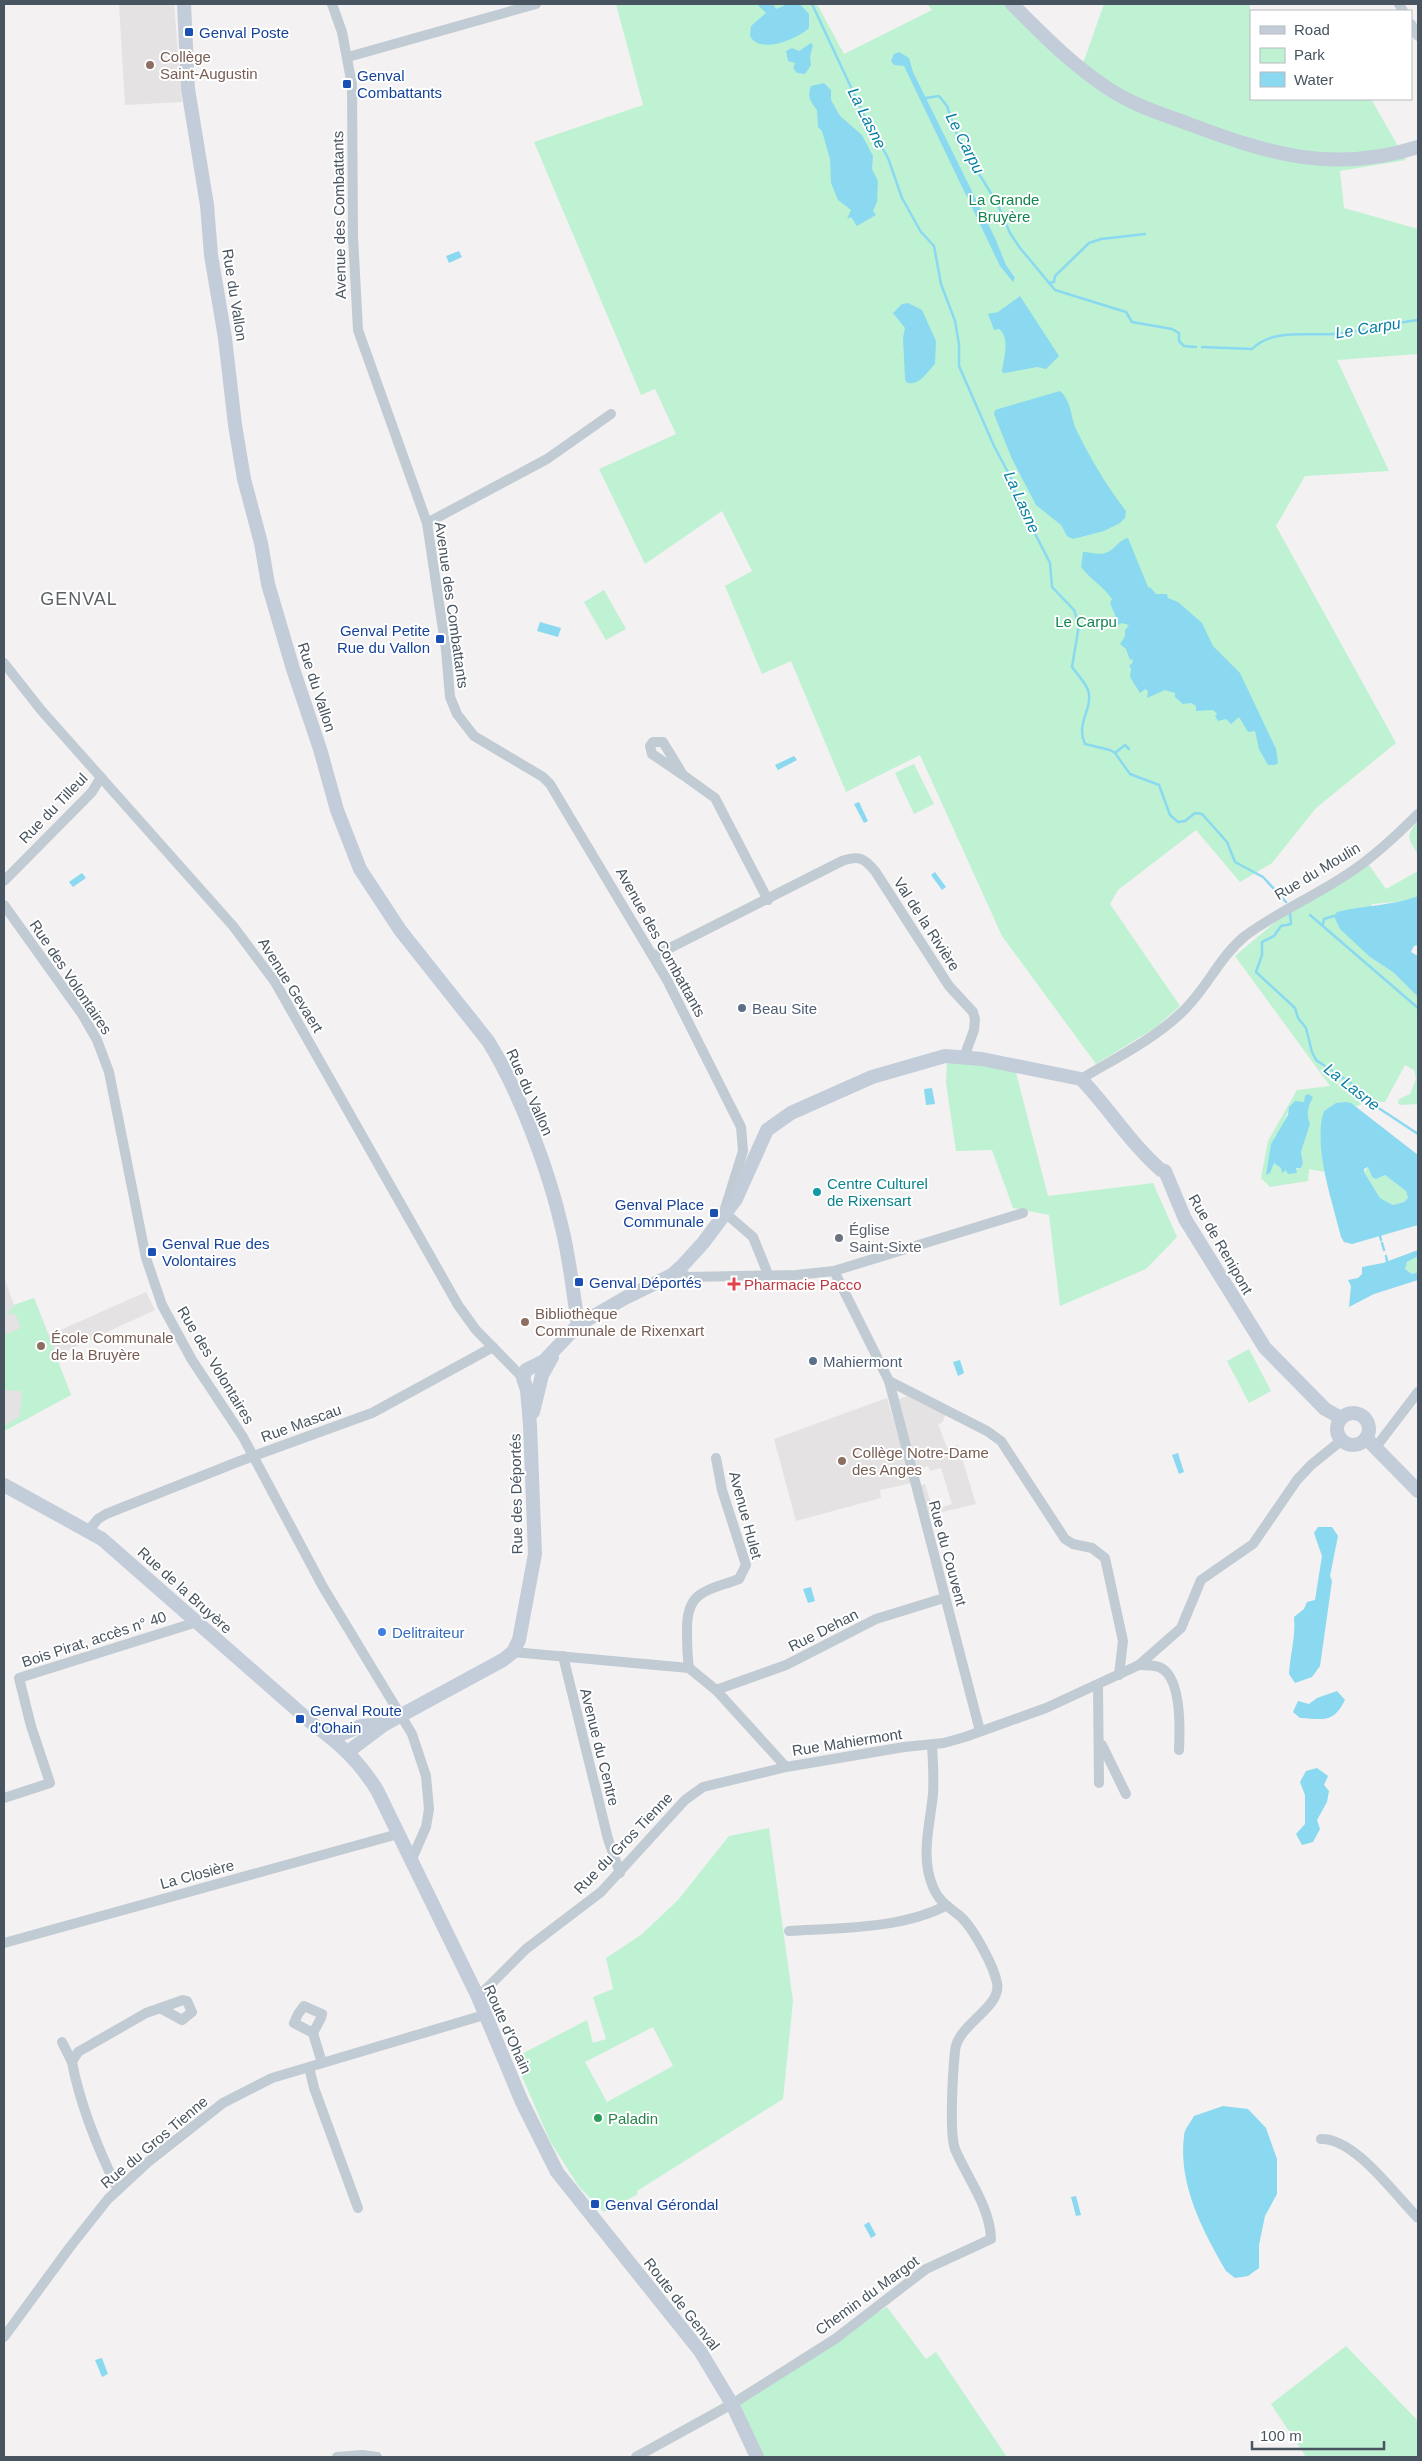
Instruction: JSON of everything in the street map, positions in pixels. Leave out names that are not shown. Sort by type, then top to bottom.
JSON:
[{"type":"street","name":"Rue du Vallon","points":[[184,4],[188,88],[207,204],[211,255],[225,338],[235,425],[244,479],[261,543],[268,584],[290,660],[320,749],[337,810],[360,869],[400,930],[488,1041],[499,1058],[524,1114],[562,1227],[578,1325]]},
{"type":"street","name":"Avenue des Combattants","points":[[332,4],[342,32],[352,85],[353,237],[358,330],[427,523],[446,650],[450,697],[457,714],[474,736],[544,777],[550,784],[654,956],[741,1127],[744,1151],[724,1212]]},
{"type":"street","points":[[348,57],[536,4]]},
{"type":"street","points":[[1012,4],[1063,55],[1110,90],[1138,105],[1245,145],[1278,154],[1343,160],[1374,158],[1418,147]]},
{"type":"street","points":[[427,523],[547,459],[611,414]]},
{"type":"street","name":"Avenue Gevaert","points":[[4,663],[41,710],[233,926],[266,968],[452,1297],[476,1330],[505,1357],[532,1375]]},
{"type":"street","points":[[683,775],[715,798],[768,900]]},
{"type":"street","name":"Rue du Tilleul","points":[[4,881],[92,792],[101,777]]},
{"type":"street","name":"Rue du Moulin","points":[[1081,1079],[1145,1040],[1180,1015],[1206,984],[1226,954],[1276,914],[1355,869],[1418,814]]},
{"type":"street","name":"Val de la Rivière","points":[[654,956],[854,856],[866,861],[949,986],[973,1012],[974,1030],[964,1057]]},
{"type":"street","name":"Rue des Volontaires","points":[[4,905],[82,1014],[97,1040],[109,1072],[146,1258],[157,1294],[188,1353],[254,1456],[323,1587],[402,1716]]},
{"type":"street","points":[[532,1375],[578,1325],[677,1271],[703,1243],[724,1212],[736,1200],[760,1141],[774,1123],[791,1113],[872,1077],[945,1056],[964,1057],[1081,1079]]},
{"type":"street","name":"Rue de Renipont","points":[[1081,1079],[1093,1090],[1136,1146],[1161,1170],[1165,1171],[1185,1219],[1265,1348],[1325,1409],[1341,1418]]},
{"type":"street","points":[[724,1212],[753,1237],[768,1274]]},
{"type":"street","points":[[677,1271],[688,1277],[744,1277],[768,1274],[796,1275],[834,1271],[1023,1213]]},
{"type":"street","name":"Rue du Couvent","points":[[834,1271],[889,1382],[980,1731]]},
{"type":"street","name":"Rue Mascau","points":[[89,1530],[98,1519],[106,1514],[254,1456],[372,1413],[493,1346]]},
{"type":"street","name":"Rue des Déportés","points":[[514,1652],[521,1635],[535,1554],[530,1424],[532,1375]]},
{"type":"street","points":[[889,1382],[987,1431],[1001,1441],[1065,1539],[1073,1544],[1092,1548],[1105,1558],[1123,1641],[1119,1675]]},
{"type":"street","points":[[1418,1392],[1371,1443],[1354,1445],[1342,1440],[1337,1429],[1341,1418],[1350,1413],[1361,1415],[1368,1423],[1371,1443],[1418,1491]]},
{"type":"street","name":"Rue Mahiermont","points":[[689,1668],[716,1690],[786,1767],[904,1747],[932,1745],[1017,1720],[1098,1686],[1139,1665],[1181,1628],[1201,1580],[1253,1544],[1297,1480],[1316,1460],[1342,1440]]},
{"type":"street","name":"Avenue Hulet","points":[[689,1668],[687,1616],[691,1603],[704,1592],[739,1579],[746,1565],[722,1490],[716,1458]]},
{"type":"street","name":"Rue de la Bruyère","points":[[4,1485],[89,1530],[113,1547],[313,1724],[332,1738]]},
{"type":"street","name":"Rue Dehan","points":[[716,1690],[786,1665],[876,1619],[944,1598]]},
{"type":"street","name":"Bois Pirat, accès n° 40","points":[[4,1798],[50,1783],[31,1726],[18,1678],[197,1622]]},
{"type":"street","points":[[349,1751],[385,1724],[503,1660],[514,1652],[689,1668]]},
{"type":"street","name":"Avenue du Centre","points":[[563,1656],[608,1839],[620,1873]]},
{"type":"street","points":[[1139,1665],[1159,1667],[1165,1670],[1169,1678],[1180,1715],[1179,1750]]},
{"type":"street","points":[[1098,1686],[1100,1740],[1098,1782]]},
{"type":"street","points":[[402,1716],[421,1759],[426,1776],[428,1802],[426,1827],[411,1861]]},
{"type":"street","points":[[332,1738],[361,1726],[385,1724]]},
{"type":"street","name":"Route d'Ohain","points":[[332,1738],[349,1751],[363,1767],[377,1790],[478,1997],[484,2015],[542,2145],[557,2172],[582,2205]]},
{"type":"street","points":[[1100,1740],[1126,1794]]},
{"type":"street","points":[[789,1931],[871,1926],[928,1914],[945,1906],[933,1888],[927,1863],[927,1838],[934,1779],[932,1745]]},
{"type":"street","name":"Rue du Gros Tienne","points":[[478,1997],[526,1949],[580,1910],[620,1873],[680,1805],[698,1789],[718,1781],[786,1767]]},
{"type":"street","name":"La Closière","points":[[4,1943],[398,1834]]},
{"type":"street","name":"Chemin du Margot","points":[[732,2404],[834,2339],[926,2269],[991,2240],[987,2218],[976,2189],[954,2147],[953,2127],[956,2044],[965,2029],[993,2000],[998,1984],[986,1955],[962,1918],[945,1906]]},
{"type":"street","points":[[72,2062],[78,2052],[111,2031],[146,2013],[162,2008]]},
{"type":"street","name":"Rue du Gros Tienne","points":[[4,2338],[75,2240],[118,2190],[155,2157],[223,2103],[255,2085],[484,2015]]},
{"type":"street","points":[[313,2033],[322,2063]]},
{"type":"street","points":[[62,2042],[72,2062],[83,2103],[118,2190]]},
{"type":"street","points":[[309,2067],[314,2088],[358,2208]]},
{"type":"street","points":[[1321,2139],[1328,2139],[1349,2148],[1418,2218]]},
{"type":"street","name":"Route de Genval","points":[[582,2205],[687,2333],[732,2404],[757,2457]]},
{"type":"street","points":[[636,2457],[732,2404]]},
{"type":"street","points":[[337,2457],[362,2455],[377,2457]]},
{"type":"shaded area","name":"Collège Saint-Augustin","points":[[119,4],[174,4],[182,102],[125,105]]},
{"type":"shaded area","name":"École Communale de la Bruyère","points":[[4,1277],[14,1305],[34,1298],[49,1335],[146,1292],[155,1310],[55,1356],[71,1395],[4,1431]]},
{"type":"shaded area","points":[[907,1396],[946,1414],[942,1423],[938,1424],[947,1448],[958,1445],[976,1504],[929,1515],[921,1485],[925,1484],[933,1510],[952,1504],[941,1468],[930,1471],[928,1466],[916,1470],[895,1401]]},
{"type":"shaded area","name":"Collège Notre-Dame des Anges","points":[[887,1398],[912,1483],[880,1490],[881,1498],[796,1521],[774,1439]]},
{"type":"green space","name":"Le Carpu","points":[[616,4],[817,4],[844,54],[932,10],[927,4],[1012,4],[1081,69],[1104,4],[1250,4],[1250,100],[1372,100],[1406,160],[1340,171],[1344,208],[1418,229],[1418,354],[1337,360],[1389,471],[1305,476],[1276,526],[1396,743],[1316,808],[1272,863],[1240,882],[1196,830],[1118,890],[1110,904],[1180,1006],[1155,1028],[1096,1064],[1002,936],[920,755],[846,792],[791,661],[762,674],[725,586],[752,571],[722,511],[645,564],[599,469],[676,434],[655,389],[641,395],[534,142],[643,105]]},
{"type":"green space","points":[[604,590],[626,629],[606,640],[584,602]]},
{"type":"green space","points":[[914,764],[934,804],[914,814],[895,773]]},
{"type":"green space","points":[[1418,821],[1418,854],[1409,838],[1411,831]]},
{"type":"green space","points":[[1369,865],[1386,889],[1418,871],[1418,896],[1405,901],[1372,904],[1360,947],[1370,957],[1393,972],[1418,997],[1418,1104],[1400,1105],[1398,1103],[1399,1099],[1410,1094],[1416,1079],[1414,1070],[1405,1065],[1385,1102],[1368,1101],[1355,1107],[1343,1102],[1324,1111],[1320,1137],[1325,1172],[1309,1169],[1308,1181],[1270,1187],[1261,1178],[1268,1141],[1297,1090],[1330,1086],[1235,956],[1274,923]],"holes":[[[1313,1097],[1308,1113],[1310,1124],[1301,1152],[1303,1163],[1301,1168],[1286,1170],[1274,1163],[1271,1165],[1275,1136],[1280,1131],[1290,1107],[1292,1104],[1303,1102]]]},
{"type":"green space","points":[[947,1063],[977,1063],[1015,1069],[1048,1196],[1153,1183],[1177,1237],[1146,1269],[1060,1306],[1049,1215],[1013,1208],[992,1150],[956,1151],[946,1083]]},
{"type":"green space","points":[[1368,1167],[1372,1177],[1376,1179],[1385,1175],[1406,1191],[1408,1198],[1404,1202],[1393,1205],[1380,1198],[1364,1172]]},
{"type":"green space","points":[[1418,1256],[1418,1272],[1412,1274],[1405,1269],[1406,1266],[1410,1260]]},
{"type":"green space","name":"École Communale de la Bruyère","points":[[34,1298],[71,1395],[4,1431],[4,1426],[20,1416],[22,1391],[4,1390],[4,1335],[21,1328],[15,1313],[10,1315],[9,1312],[14,1305]]},
{"type":"green space","points":[[1249,1349],[1271,1391],[1249,1403],[1227,1361]]},
{"type":"green space","points":[[769,1828],[793,2001],[783,2099],[637,2191],[638,2194],[604,2212],[579,2187],[550,2141],[514,2058],[587,2020],[593,2043],[606,2039],[593,1997],[613,1989],[606,1958],[641,1935],[678,1900],[729,1836]],"holes":[[[653,2027],[673,2066],[607,2102],[585,2062]]]},
{"type":"green space","points":[[887,2307],[926,2359],[936,2352],[1007,2457],[762,2457],[734,2402],[840,2334]]},
{"type":"green space","points":[[1346,2346],[1418,2421],[1418,2457],[1306,2457],[1271,2404]]},
{"type":"water","points":[[757,4],[773,4],[776,9],[788,4],[800,4],[809,14],[809,28],[796,37],[779,43],[770,45],[755,42],[750,36],[751,26],[766,13]]},
{"type":"water","points":[[811,43],[813,45],[810,57],[811,65],[805,74],[797,73],[793,68],[795,63],[788,61],[786,51],[792,48],[799,51]]},
{"type":"water","points":[[899,52],[909,58],[913,72],[995,238],[1006,265],[1015,278],[1013,282],[1000,266],[904,66],[894,65],[891,61],[894,54]]},
{"type":"water","points":[[824,83],[831,90],[831,100],[840,116],[862,135],[873,156],[872,169],[878,181],[877,202],[873,211],[876,215],[857,226],[851,217],[847,219],[851,210],[838,200],[831,183],[830,159],[822,131],[818,127],[817,110],[810,99],[811,86]]},
{"type":"water","points":[[459,251],[462,257],[449,263],[446,256]]},
{"type":"water","points":[[1020,296],[1059,356],[1046,369],[1037,367],[1005,373],[1002,372],[1005,338],[999,329],[994,330],[988,314],[998,312]]},
{"type":"water","points":[[908,303],[922,310],[936,341],[935,364],[922,378],[914,383],[906,382],[903,338],[905,328],[893,313],[902,304]]},
{"type":"water","points":[[1060,391],[1067,400],[1076,429],[1087,450],[1105,481],[1126,511],[1125,518],[1120,523],[1104,531],[1073,539],[1067,536],[1061,525],[1036,505],[1012,459],[994,414],[995,410]]},
{"type":"water","points":[[1128,538],[1148,587],[1156,594],[1167,594],[1168,598],[1178,602],[1202,623],[1213,646],[1240,673],[1276,749],[1278,763],[1275,765],[1268,765],[1259,749],[1255,731],[1248,732],[1239,717],[1231,724],[1226,719],[1218,721],[1215,716],[1217,714],[1213,710],[1196,711],[1196,706],[1191,703],[1183,704],[1175,697],[1175,693],[1165,690],[1147,698],[1148,691],[1145,689],[1140,693],[1130,677],[1131,669],[1129,665],[1132,664],[1133,659],[1130,660],[1126,649],[1120,644],[1129,625],[1122,623],[1114,627],[1110,626],[1118,622],[1110,603],[1112,599],[1081,567],[1083,552],[1105,553],[1122,540]]},
{"type":"water","points":[[540,622],[561,628],[558,637],[537,631]]},
{"type":"water","points":[[794,756],[797,760],[778,770],[775,765]]},
{"type":"water","points":[[859,802],[868,821],[864,823],[854,804]]},
{"type":"water","points":[[935,872],[946,887],[942,890],[931,875]]},
{"type":"water","points":[[82,873],[86,878],[73,887],[69,882]]},
{"type":"water","points":[[1418,896],[1418,945],[1414,946],[1411,952],[1418,956],[1418,997],[1393,972],[1370,957],[1340,929],[1334,916],[1337,912],[1399,902]]},
{"type":"water","points":[[932,1088],[935,1104],[926,1105],[924,1089]]},
{"type":"water","points":[[1308,1094],[1313,1097],[1308,1110],[1310,1124],[1301,1152],[1303,1163],[1301,1168],[1296,1168],[1297,1173],[1288,1174],[1286,1170],[1282,1173],[1281,1168],[1274,1163],[1270,1173],[1266,1175],[1271,1144],[1288,1115],[1289,1107],[1295,1101],[1304,1102],[1305,1096]]},
{"type":"water","points":[[1336,1103],[1351,1103],[1418,1155],[1418,1225],[1352,1244],[1344,1242],[1341,1237],[1325,1174],[1320,1140],[1324,1111]],"holes":[[[1368,1167],[1372,1177],[1376,1179],[1385,1175],[1406,1191],[1408,1198],[1404,1202],[1393,1205],[1380,1198],[1364,1169]]]},
{"type":"water","points":[[1418,1250],[1418,1256],[1407,1262],[1405,1269],[1412,1274],[1418,1272],[1418,1280],[1374,1294],[1349,1307],[1351,1286],[1348,1280],[1358,1278],[1362,1274],[1362,1267],[1383,1263]]},
{"type":"water","points":[[960,1360],[964,1373],[958,1376],[953,1362]]},
{"type":"water","points":[[1178,1453],[1184,1472],[1179,1474],[1172,1455]]},
{"type":"water","points":[[1318,1527],[1332,1527],[1338,1536],[1330,1576],[1332,1581],[1320,1666],[1312,1677],[1295,1683],[1289,1674],[1294,1617],[1304,1609],[1307,1602],[1315,1600],[1322,1556],[1314,1533]]},
{"type":"water","points":[[811,1587],[815,1601],[808,1603],[803,1589]]},
{"type":"water","points":[[1337,1691],[1345,1700],[1341,1708],[1332,1717],[1321,1719],[1300,1718],[1293,1712],[1298,1701],[1309,1704],[1317,1698]]},
{"type":"water","points":[[1317,1768],[1328,1776],[1324,1785],[1329,1791],[1327,1802],[1317,1820],[1320,1829],[1313,1842],[1302,1845],[1296,1834],[1305,1824],[1305,1795],[1300,1782],[1306,1771]]},
{"type":"water","points":[[1223,2106],[1248,2109],[1266,2128],[1277,2159],[1277,2194],[1265,2216],[1259,2245],[1259,2268],[1248,2276],[1235,2278],[1226,2271],[1201,2224],[1189,2190],[1183,2154],[1184,2133],[1194,2116]]},
{"type":"water","points":[[1076,2196],[1081,2215],[1076,2216],[1071,2197]]},
{"type":"water","points":[[869,2222],[876,2235],[871,2238],[864,2225]]},
{"type":"water","points":[[102,2358],[108,2374],[102,2377],[95,2360]]},
{"type":"waterway","name":"La Lasne","points":[[812,4],[864,115],[888,158],[902,198],[921,232],[934,246],[941,284],[955,321],[959,344],[959,366],[994,446],[1011,478],[1016,496],[1050,563],[1052,587],[1074,610],[1079,625],[1072,667],[1085,684],[1089,697],[1082,729],[1085,744],[1110,750],[1115,753],[1130,774],[1159,785],[1170,815],[1178,822],[1185,821],[1195,813],[1202,814],[1227,842],[1235,862],[1263,877],[1286,902]]},
{"type":"waterway","name":"Le Carpu","points":[[926,98],[939,96],[947,106],[955,130],[997,203],[1010,233],[1055,290],[1126,312],[1132,322],[1172,329],[1179,333],[1179,341],[1184,346],[1196,347]]},
{"type":"waterway","points":[[1049,283],[1054,282],[1055,276],[1089,243],[1101,239],[1145,234]]},
{"type":"waterway","name":"Le Carpu","points":[[1202,347],[1252,349],[1261,342],[1283,335],[1345,333],[1418,320]]},
{"type":"waterway","points":[[1115,753],[1125,745],[1129,749]]},
{"type":"waterway","name":"La Lasne","points":[[1290,913],[1291,924],[1281,926],[1274,936],[1262,942],[1262,955],[1256,972],[1295,1008],[1298,1018],[1306,1028],[1316,1060],[1361,1090],[1368,1101],[1418,1134]]},
{"type":"waterway","points":[[1310,915],[1418,1008]]},
{"type":"waterway","points":[[1323,924],[1324,919],[1334,916]]},
{"type":"waterway","points":[[1380,1236],[1381,1240]]},
{"type":"waterway","points":[[1382,1243],[1384,1250]]},
{"type":"waterway","points":[[1386,1256],[1387,1261]]},
{"type":"place","name":"Genval Poste","points":[[189,32]]},
{"type":"place","name":"Collège Saint-Augustin","points":[[150,65]]},
{"type":"place","name":"Genval Combattants","points":[[347,84]]},
{"type":"place","name":"Genval Petite Rue du Vallon","points":[[440,639]]},
{"type":"place","name":"Beau Site","points":[[742,1008]]},
{"type":"place","name":"Centre Culturel de Rixensart","points":[[817,1192]]},
{"type":"place","name":"Genval Place Communale","points":[[714,1213]]},
{"type":"place","name":"Église Saint-Sixte","points":[[839,1238]]},
{"type":"place","name":"Genval Rue des Volontaires","points":[[152,1252]]},
{"type":"place","name":"Genval Déportés","points":[[579,1282]]},
{"type":"place","name":"Pharmacie Pacco","points":[[734,1284]]},
{"type":"place","name":"Bibliothèque Communale de Rixenxart","points":[[525,1322]]},
{"type":"place","name":"École Communale de la Bruyère","points":[[41,1346]]},
{"type":"place","name":"Mahiermont","points":[[813,1361]]},
{"type":"place","name":"Collège Notre-Dame des Anges","points":[[842,1461]]},
{"type":"place","name":"Delitraiteur","points":[[382,1632]]},
{"type":"place","name":"Genval Route d'Ohain","points":[[300,1719]]},
{"type":"place","name":"Paladin","points":[[598,2118]]},
{"type":"place","name":"Genval Gérondal","points":[[595,2204]]},
{"type":"district","name":"GENVAL","points":[[79,599]]},
{"type":"park label","name":"La Grande Bruyère","points":[[1004,208]]}]
